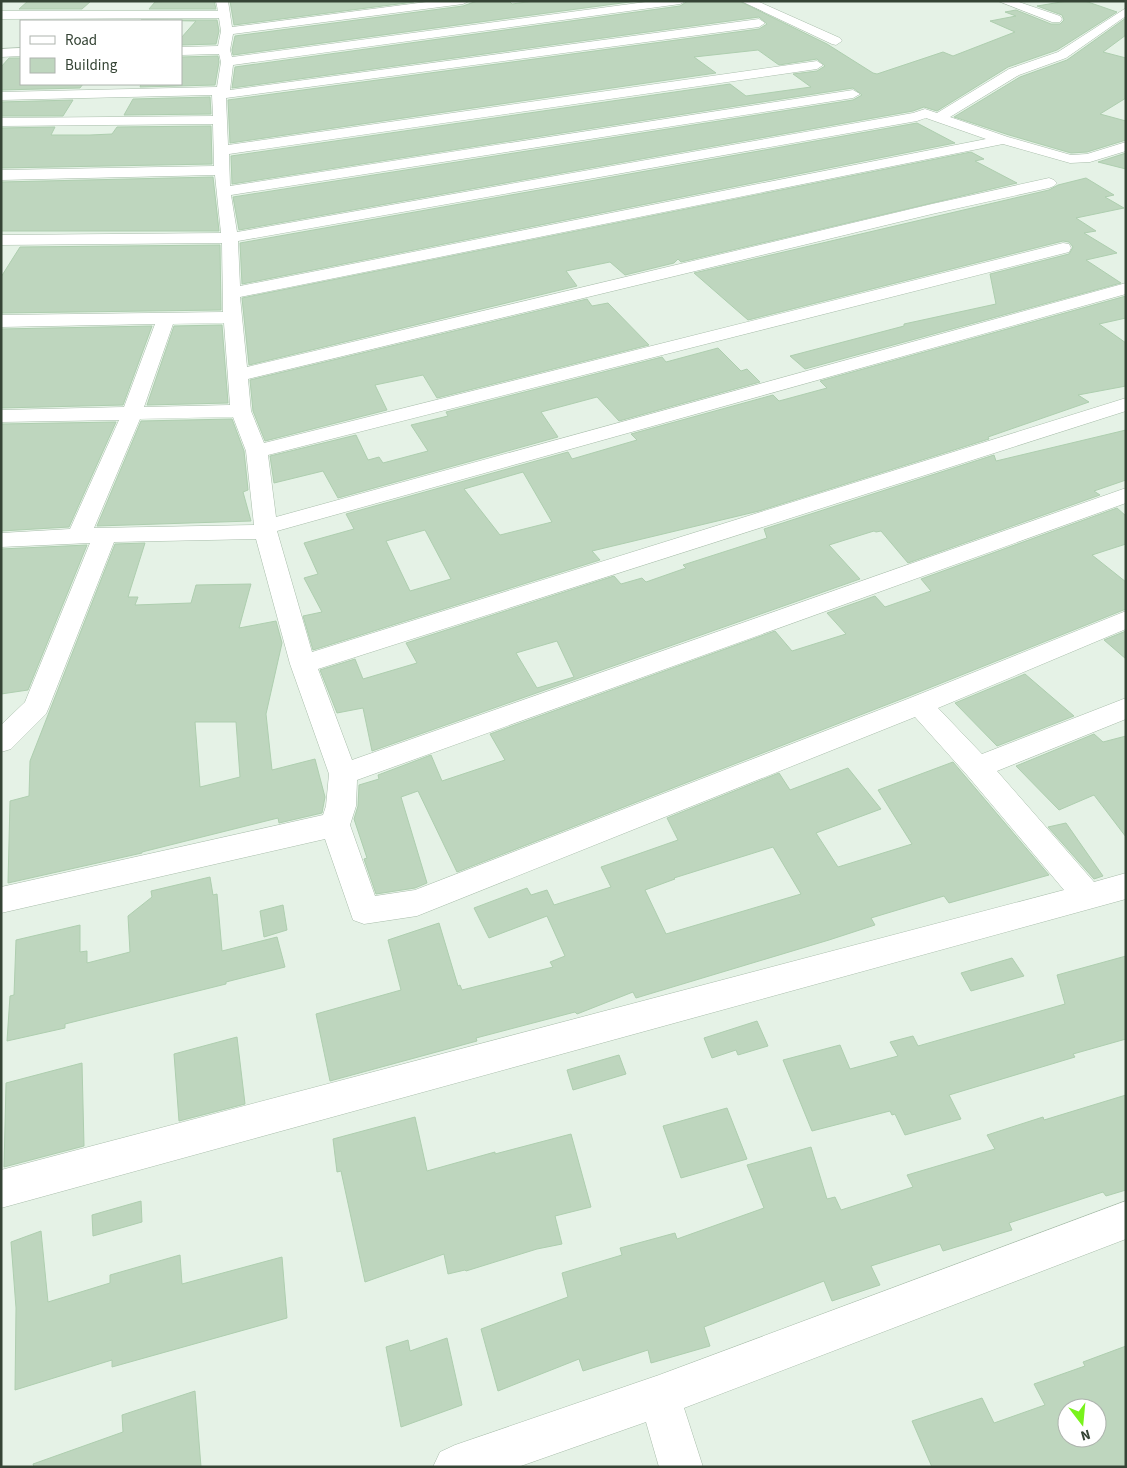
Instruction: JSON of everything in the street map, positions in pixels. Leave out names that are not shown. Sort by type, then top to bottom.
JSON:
[{"type":"street","points":[[2,16],[19,1]]},
{"type":"street","points":[[227,32],[463,1]]},
{"type":"street","points":[[182,51],[225,56],[680,1]]},
{"type":"street","points":[[747,1],[836,41]]},
{"type":"street","points":[[1004,1],[1056,19]]},
{"type":"street","points":[[2,16],[223,8],[227,32],[219,120],[220,151],[222,192],[230,238],[231,293],[241,411],[257,451],[266,530],[303,664],[343,774],[341,806],[335,825],[364,911],[417,903],[637,814],[919,705],[1126,620]]},
{"type":"street","points":[[940,117],[1014,72],[1062,55],[1126,11]]},
{"type":"street","points":[[1,96],[221,93],[759,23]]},
{"type":"street","points":[[1,53],[20,52]]},
{"type":"street","points":[[220,151],[817,65]]},
{"type":"street","points":[[222,192],[853,94]]},
{"type":"street","points":[[1,240],[230,238],[917,117],[925,113],[1003,140],[1078,160],[1126,146]]},
{"type":"street","points":[[1,122],[219,120]]},
{"type":"street","points":[[231,293],[1003,140]]},
{"type":"street","points":[[1,175],[221,170]]},
{"type":"street","points":[[239,375],[922,212],[1049,184]]},
{"type":"street","points":[[257,451],[1063,248]]},
{"type":"street","points":[[1,540],[266,530],[1126,288]]},
{"type":"street","points":[[1,320],[233,317]]},
{"type":"street","points":[[79,536],[132,414],[166,318]]},
{"type":"street","points":[[303,664],[1126,404]]},
{"type":"street","points":[[1,416],[241,411]]},
{"type":"street","points":[[343,774],[1126,496]]},
{"type":"street","points":[[1,742],[36,707],[105,535]]},
{"type":"street","points":[[919,705],[977,767],[1088,896]]},
{"type":"street","points":[[1,715],[36,707]]},
{"type":"street","points":[[977,767],[1126,708]]},
{"type":"street","points":[[1,900],[279,836],[335,825]]},
{"type":"street","points":[[1,1189],[1126,886]]},
{"type":"street","points":[[455,1467],[659,1396],[1126,1220]]},
{"type":"street","points":[[659,1396],[681,1467]]},
{"type":"building","points":[[28,1],[91,1],[82,9],[19,9]]},
{"type":"building","points":[[214,1],[216,9],[149,9],[155,2]]},
{"type":"building","points":[[230,1],[414,1],[414,2],[234,25]]},
{"type":"building","points":[[477,1],[509,1],[512,4],[534,1],[637,1],[233,55],[232,50],[235,36],[463,6]]},
{"type":"building","points":[[688,1],[739,1],[827,44],[877,74],[943,52],[953,56],[1015,32],[990,21],[1016,16],[1005,12],[1016,10],[1051,24],[1060,24],[1064,20],[1062,15],[1037,6],[1067,1],[1085,1],[1117,12],[1057,50],[1008,67],[937,111],[924,107],[913,111],[239,230],[233,197],[853,100],[862,95],[853,88],[232,184],[231,156],[730,84],[746,96],[811,87],[793,74],[817,71],[825,66],[817,59],[779,65],[758,50],[694,57],[716,73],[230,143],[228,100],[759,29],[767,24],[759,17],[232,88],[235,67],[680,6]]},
{"type":"building","points":[[1126,18],[1126,35],[1103,52],[1126,58],[1126,98],[1100,114],[1126,121],[1126,140],[1087,152],[1071,153],[954,117],[1020,77],[1067,60]]},
{"type":"building","points":[[182,20],[217,20],[219,31],[216,44],[182,45],[182,37],[196,21]]},
{"type":"building","points":[[218,56],[219,62],[215,85],[140,87],[141,85],[182,85],[182,57]]},
{"type":"building","points":[[9,58],[20,58],[20,85],[82,85],[80,88],[1,90],[1,67]]},
{"type":"building","points":[[210,97],[211,114],[124,115],[133,99]]},
{"type":"building","points":[[73,100],[63,116],[1,116],[1,102]]},
{"type":"building","points":[[917,123],[955,143],[242,284],[240,243]]},
{"type":"building","points":[[211,126],[212,164],[1,168],[1,128],[55,127],[51,135],[90,135],[112,134],[117,127]]},
{"type":"building","points":[[971,152],[984,159],[975,161],[1017,183],[681,262],[678,259],[674,263],[625,275],[610,262],[566,271],[577,286],[249,365],[242,298]]},
{"type":"building","points":[[1126,153],[1126,169],[1098,162]]},
{"type":"building","points":[[213,177],[219,231],[1,231],[1,182]]},
{"type":"building","points":[[1086,178],[1114,195],[1105,197],[1124,208],[1076,218],[1096,231],[1084,233],[1117,253],[1086,260],[1121,283],[805,369],[790,356],[904,326],[904,324],[996,304],[990,274],[1069,254],[1073,247],[1069,242],[1063,241],[748,320],[694,273],[1049,190],[1058,185]]},
{"type":"building","points":[[220,245],[221,310],[1,313],[1,277],[20,247]]},
{"type":"building","points":[[1126,296],[1126,318],[1099,324],[1126,343],[1126,386],[1078,395],[1089,402],[988,437],[989,439],[759,511],[592,551],[600,560],[313,650],[303,616],[322,612],[304,578],[318,574],[304,543],[354,529],[346,514],[568,452],[572,459],[637,440],[631,434],[773,395],[779,401],[827,388],[820,381]],"holes":[[[523,472],[552,522],[500,535],[464,489]],[[425,530],[451,579],[410,591],[386,541]]]},
{"type":"building","points":[[587,299],[592,306],[608,303],[649,345],[437,398],[423,375],[375,385],[387,410],[265,441],[253,411],[250,380]]},
{"type":"building","points":[[222,325],[228,403],[147,405],[174,326]]},
{"type":"building","points":[[152,326],[123,405],[1,408],[1,329]]},
{"type":"building","points":[[718,348],[741,371],[747,369],[760,382],[619,421],[597,397],[541,412],[558,437],[338,498],[323,471],[274,483],[270,456],[356,435],[368,460],[379,457],[383,463],[428,451],[411,425],[448,416],[446,412],[662,357],[666,362]]},
{"type":"building","points":[[232,419],[244,451],[248,490],[243,492],[251,521],[97,526],[141,421]]},
{"type":"building","points":[[116,422],[69,527],[1,531],[1,424]]},
{"type":"building","points":[[1126,430],[1126,480],[1094,491],[1100,495],[908,563],[881,531],[874,531],[829,545],[860,579],[372,751],[363,708],[337,713],[320,670],[355,659],[363,679],[417,663],[406,643],[614,576],[621,584],[642,578],[646,582],[686,568],[683,565],[767,538],[764,529],[994,455],[996,461]],"holes":[[[557,641],[574,677],[537,688],[516,653]]]},
{"type":"building","points":[[1117,508],[1126,516],[1126,544],[1092,555],[1126,582],[1126,609],[909,696],[457,872],[418,791],[401,797],[427,883],[415,888],[376,894],[364,859],[367,858],[354,819],[358,806],[359,785],[379,779],[378,775],[431,755],[442,781],[505,760],[490,734],[775,631],[792,651],[846,634],[827,613],[875,596],[885,607],[931,591],[921,579]]},
{"type":"building","points":[[145,543],[128,597],[138,597],[135,605],[191,603],[196,585],[251,584],[239,628],[276,621],[282,643],[266,714],[272,770],[315,759],[325,797],[322,813],[279,823],[278,818],[142,853],[8,883],[10,801],[29,796],[30,761],[115,544]],"holes":[[[195,722],[236,722],[240,777],[200,787]]]},
{"type":"building","points":[[87,545],[28,690],[1,694],[1,549]]},
{"type":"building","points":[[1126,631],[1126,659],[1104,640]]},
{"type":"building","points":[[1025,674],[1074,716],[997,746],[955,703]]},
{"type":"building","points":[[1094,734],[1103,742],[1126,736],[1126,837],[1094,795],[1059,810],[1016,766]]},
{"type":"building","points":[[953,762],[1049,875],[949,903],[944,896],[871,918],[875,925],[829,940],[636,998],[633,992],[577,1014],[575,1012],[476,1038],[477,1041],[330,1081],[316,1014],[401,990],[388,940],[439,923],[458,986],[460,985],[462,990],[553,967],[550,962],[565,956],[547,916],[489,938],[474,908],[527,888],[531,895],[547,890],[554,905],[611,887],[601,867],[678,840],[667,818],[779,773],[790,790],[848,768],[881,809],[816,833],[838,867],[912,844],[878,790]],"holes":[[[773,847],[801,894],[666,934],[645,890],[674,878]]]},
{"type":"building","points":[[1066,823],[1103,876],[1094,879],[1048,827]]},
{"type":"building","points":[[210,877],[213,895],[217,894],[222,951],[277,937],[285,967],[226,982],[226,984],[65,1024],[65,1028],[7,1041],[10,996],[14,995],[16,940],[80,925],[80,952],[87,951],[87,963],[130,952],[128,916],[152,897],[151,891]]},
{"type":"building","points":[[283,905],[287,930],[264,937],[260,911]]},
{"type":"building","points":[[1126,956],[1126,1039],[1073,1054],[1075,1057],[949,1095],[961,1119],[905,1135],[895,1114],[892,1115],[890,1111],[812,1131],[783,1060],[840,1045],[850,1069],[898,1056],[890,1042],[913,1036],[918,1046],[1065,1004],[1057,975]]},
{"type":"building","points":[[1012,958],[1024,976],[971,991],[961,973]]},
{"type":"building","points":[[757,1021],[768,1046],[738,1055],[736,1050],[712,1058],[704,1038]]},
{"type":"building","points":[[237,1037],[245,1104],[179,1121],[174,1054]]},
{"type":"building","points":[[619,1055],[626,1074],[573,1090],[567,1070]]},
{"type":"building","points":[[82,1063],[84,1146],[4,1167],[6,1083]]},
{"type":"building","points":[[1126,1095],[1126,1190],[1106,1196],[1103,1192],[1009,1223],[1012,1230],[943,1251],[940,1244],[871,1266],[880,1285],[832,1301],[824,1281],[704,1327],[710,1346],[651,1363],[648,1350],[583,1371],[579,1359],[498,1391],[481,1329],[568,1297],[562,1273],[622,1255],[620,1248],[675,1233],[677,1239],[764,1208],[747,1165],[811,1147],[827,1199],[835,1197],[841,1210],[913,1187],[907,1175],[995,1149],[987,1135],[1043,1117],[1044,1120]]},
{"type":"building","points":[[727,1108],[747,1159],[681,1178],[663,1126]]},
{"type":"building","points":[[415,1117],[427,1171],[571,1134],[591,1207],[555,1216],[562,1244],[537,1249],[466,1271],[448,1274],[444,1254],[365,1282],[341,1171],[337,1172],[333,1139]]},
{"type":"building","points":[[141,1201],[142,1222],[93,1236],[92,1215]]},
{"type":"building","points":[[41,1231],[48,1302],[110,1283],[110,1275],[180,1255],[182,1284],[282,1257],[287,1318],[112,1367],[112,1360],[15,1390],[16,1308],[11,1242]]},
{"type":"building","points":[[447,1338],[462,1405],[401,1427],[386,1347],[408,1340],[410,1351]]},
{"type":"building","points":[[1126,1346],[1126,1467],[932,1467],[912,1421],[982,1398],[994,1423],[1045,1405],[1034,1384],[1085,1366],[1083,1362]]},
{"type":"building","points":[[195,1391],[201,1467],[34,1467],[33,1464],[123,1432],[122,1415]]}]
